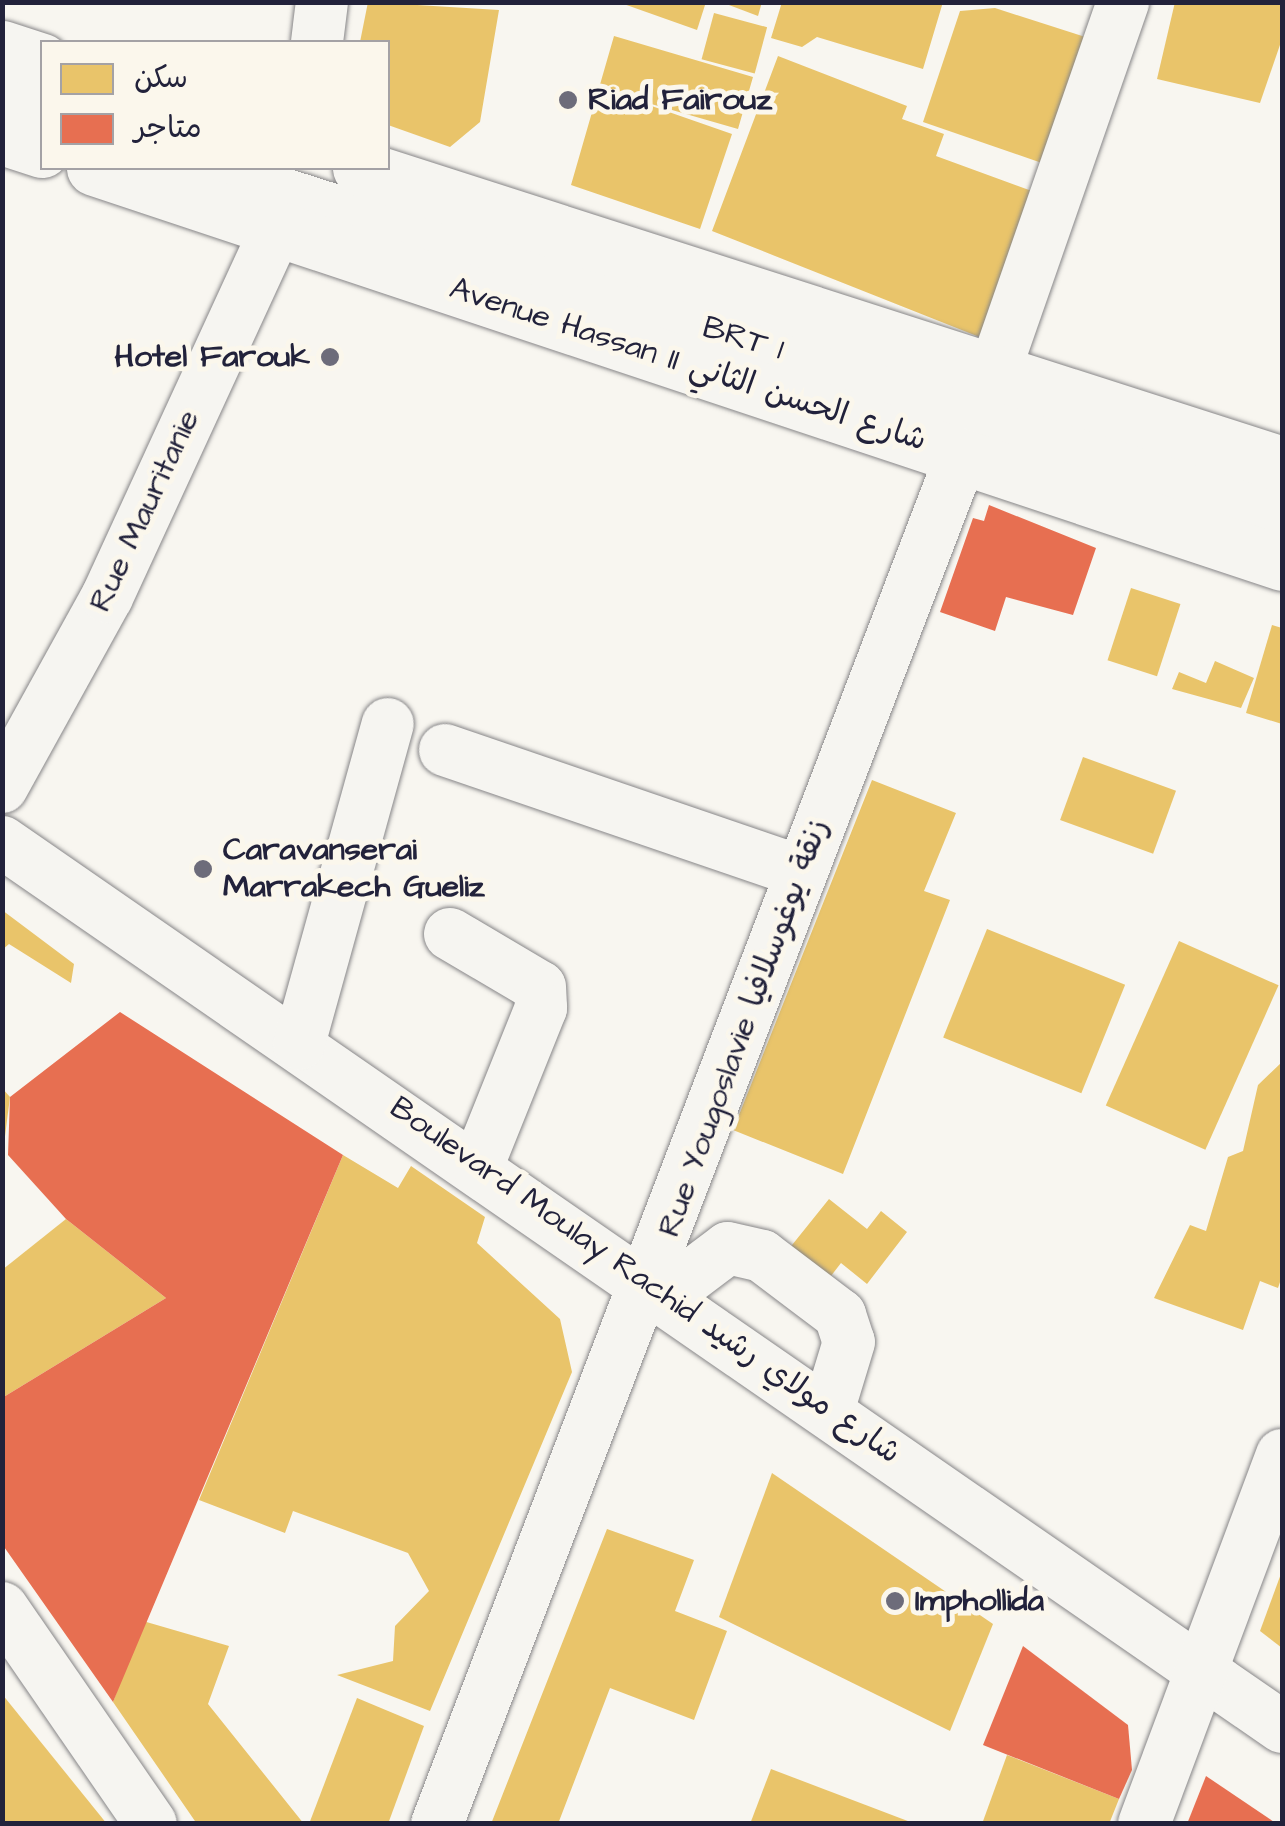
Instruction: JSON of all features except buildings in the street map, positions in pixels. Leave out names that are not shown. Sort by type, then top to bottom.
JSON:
[{"type":"main road","points":[[2,48],[40,60]]},
{"type":"main road","points":[[2,137],[40,149]]},
{"type":"main road","name":"Avenue Hassan II شارع الحسن الثاني","points":[[100,170],[1282,563]]},
{"type":"main road","points":[[366,170],[1282,464]]},
{"type":"street","points":[[318,40],[322,2]]},
{"type":"street","points":[[995,370],[1123,2]]},
{"type":"street","points":[[2,94],[40,107]]},
{"type":"street","name":"BRT 1","points":[[208,170],[1282,514]]},
{"type":"street","name":"Rue Mauritanie","points":[[2,787],[107,597],[277,228]]},
{"type":"street","name":"Rue Yougoslavie زنقة يوغوسلافيا","points":[[437,1824],[658,1288],[801,872],[962,454]]},
{"type":"street","points":[[299,1044],[388,724]]},
{"type":"street","points":[[445,750],[801,872]]},
{"type":"street","name":"Boulevard Moulay Rachid شارع مولاي رشيد","points":[[2,842],[658,1288],[1282,1727]]},
{"type":"street","points":[[450,934],[540,987],[541,1008],[478,1165]]},
{"type":"street","points":[[658,1288],[728,1248],[762,1256],[840,1315],[850,1342],[830,1408]]},
{"type":"street","points":[[1144,1824],[1282,1455]]},
{"type":"street","points":[[2,1608],[151,1824]]},
{"type":"place","name":"Riad Fairouz","points":[[568,100]]},
{"type":"place","name":"Hotel Farouk","points":[[330,357]]},
{"type":"place","name":"Caravanserai Marrakech Gueliz","points":[[203,869]]},
{"type":"place","name":"Imphollida","points":[[895,1601]]}]
